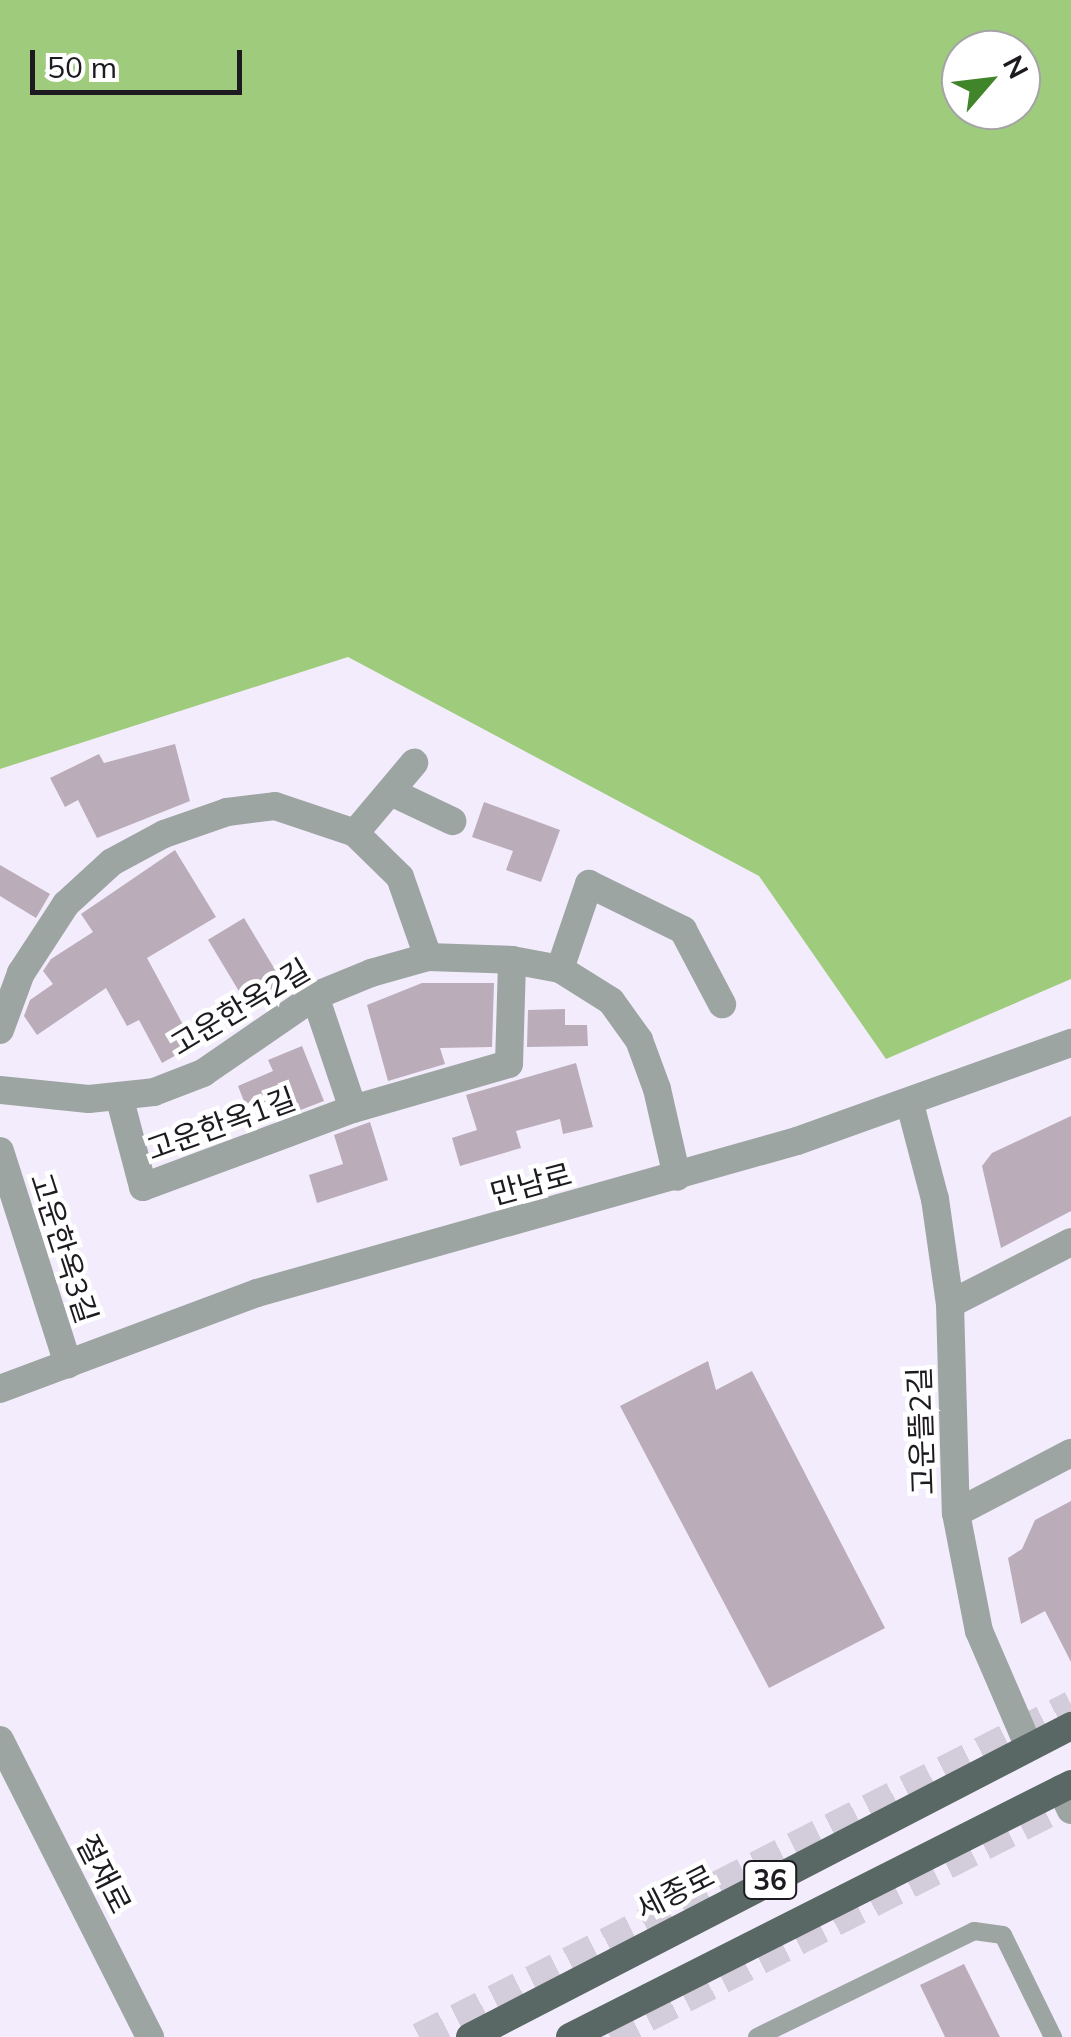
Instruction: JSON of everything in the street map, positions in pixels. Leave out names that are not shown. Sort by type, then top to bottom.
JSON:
[{"type":"main road","name":"세종로","points":[[470,2037],[1071,1726]]},
{"type":"main road","name":"36","points":[[570,2037],[1068,1794]]},
{"type":"street","points":[[355,833],[414,763]]},
{"type":"street","points":[[391,792],[452,821]]},
{"type":"street","points":[[0,1030],[10,968],[66,904],[112,862],[164,834],[226,812],[276,806],[355,833],[400,877],[428,957]]},
{"type":"street","points":[[560,970],[589,884],[683,930],[722,1004]]},
{"type":"street","name":"고운한옥2길","points":[[0,1090],[119,1096],[203,1073],[315,996],[428,957],[512,960],[560,970],[610,1001],[638,1040],[677,1177]]},
{"type":"street","name":"고운한옥1길","points":[[119,1096],[143,1187],[354,1109],[509,1064],[512,960]]},
{"type":"street","points":[[315,996],[354,1109]]},
{"type":"street","name":"만남로","points":[[3,1393],[68,1364],[256,1293],[677,1177],[910,1104],[1071,1043]]},
{"type":"street","name":"고운뜰2길","points":[[910,1104],[935,1199],[950,1304],[956,1512],[979,1630],[1029,1748]]},
{"type":"street","name":"고운한옥3길","points":[[0,1151],[68,1364]]},
{"type":"street","points":[[950,1304],[1071,1242]]},
{"type":"street","points":[[956,1512],[1071,1453]]},
{"type":"street","name":"절재로","points":[[0,1740],[150,2037]]},
{"type":"lane","points":[[757,2037],[974,1930],[1003,1935],[1052,2037]]},
{"type":"green space","points":[[0,0],[1071,0],[1071,979],[886,1059],[759,876],[348,657],[0,769]]},
{"type":"building","points":[[175,744],[190,801],[97,838],[78,800],[65,807],[50,778],[99,754],[104,763]]},
{"type":"building","points":[[484,802],[560,830],[541,882],[506,870],[513,851],[472,837]]},
{"type":"building","points":[[175,850],[216,917],[147,958],[194,1045],[162,1063],[139,1020],[127,1026],[106,988],[37,1035],[24,1016],[30,1000],[53,984],[43,971],[51,959],[93,932],[81,914]]},
{"type":"building","points":[[0,865],[50,894],[36,918],[0,896]]},
{"type":"building","points":[[244,918],[284,985],[248,1006],[208,940]]},
{"type":"building","points":[[422,983],[494,983],[492,1047],[440,1048],[445,1064],[388,1081],[367,1005]]},
{"type":"building","points":[[565,1009],[565,1025],[587,1025],[588,1046],[527,1047],[528,1010]]},
{"type":"building","points":[[302,1046],[324,1101],[290,1114],[284,1099],[249,1114],[238,1086],[273,1071],[268,1060]]},
{"type":"building","points":[[576,1063],[593,1127],[563,1134],[560,1119],[516,1131],[521,1148],[460,1166],[452,1138],[477,1130],[466,1095]]},
{"type":"building","points":[[1071,1116],[1071,1211],[1001,1248],[982,1166],[992,1153]]},
{"type":"building","points":[[370,1122],[388,1180],[317,1203],[309,1175],[343,1164],[334,1135]]},
{"type":"building","points":[[708,1361],[716,1390],[752,1371],[885,1628],[769,1688],[620,1406]]},
{"type":"building","points":[[1071,1501],[1071,1662],[1045,1611],[1021,1624],[1008,1558],[1022,1549],[1035,1520]]},
{"type":"building","points":[[964,1964],[1000,2037],[945,2037],[920,1985]]},
{"type":"tunnel","points":[[419,2037],[1071,1705]]},
{"type":"tunnel","points":[[610,2037],[1071,1802]]}]
